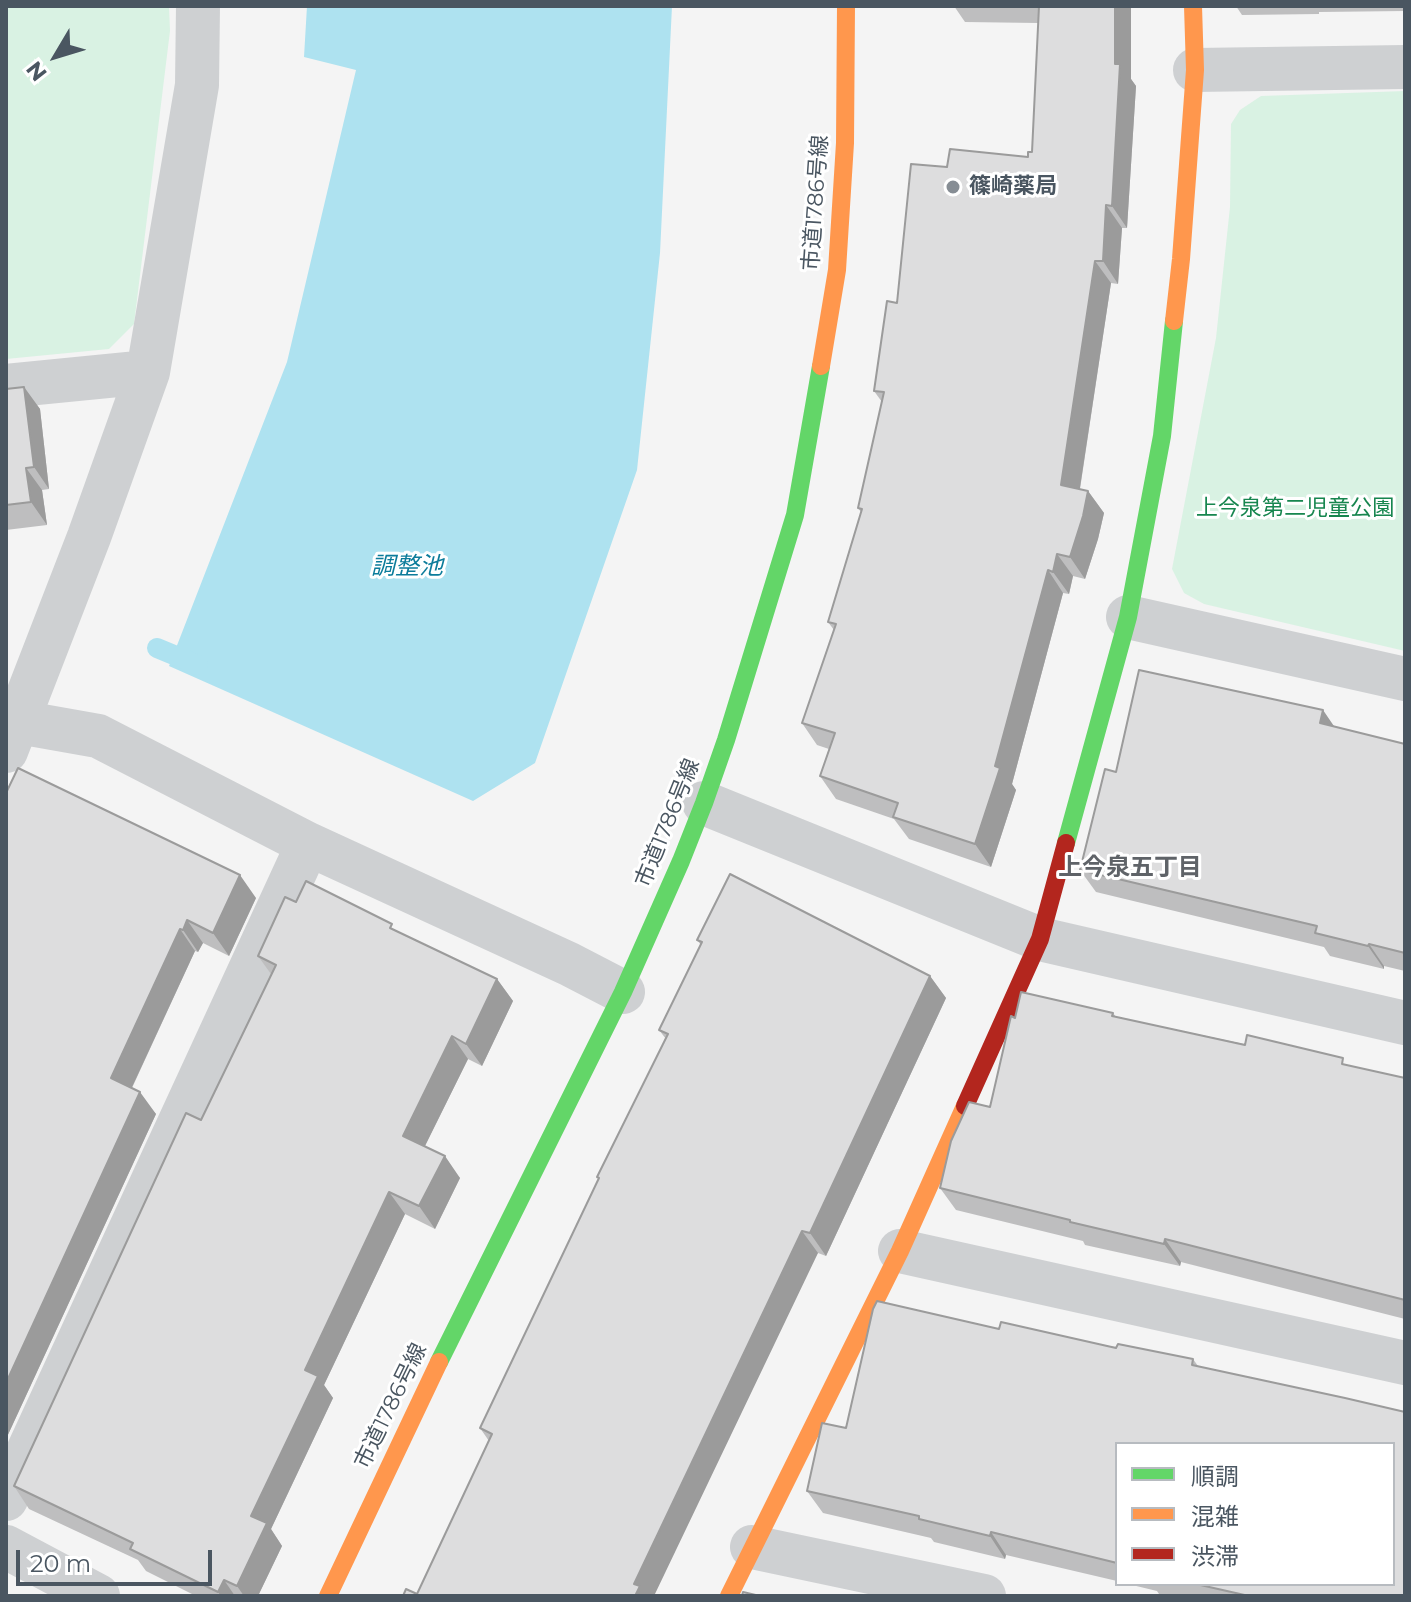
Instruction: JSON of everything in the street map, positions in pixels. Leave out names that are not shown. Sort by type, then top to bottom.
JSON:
[{"type":"street","points":[[198,6],[197,85],[148,372],[89,537],[10,732],[98,736],[308,844],[623,992]]},
{"type":"street","name":"市道1786号線","points":[[328,1596],[416,1408],[623,992],[704,803],[726,740],[795,515],[837,270],[845,143],[846,6]]},
{"type":"street","points":[[729,1596],[900,1251],[1040,939],[1128,617],[1162,436],[1181,259],[1195,70],[1193,6]]},
{"type":"street","points":[[1195,70],[1405,67]]},
{"type":"street","points":[[6,386],[148,372]]},
{"type":"street","points":[[1128,617],[1405,679]]},
{"type":"street","points":[[704,803],[1040,939],[1405,1023]]},
{"type":"street","points":[[6,1499],[308,844]]},
{"type":"street","points":[[900,1251],[1405,1363]]},
{"type":"street","points":[[6,1547],[98,1596]]},
{"type":"street","points":[[752,1547],[984,1596]]},
{"type":"green space","points":[[6,6],[169,6],[170,31],[134,324],[109,349],[6,359]]},
{"type":"green space","name":"上今泉第二児童公園","points":[[1405,91],[1405,651],[1204,604],[1184,593],[1172,569],[1216,338],[1230,207],[1231,124],[1240,110],[1261,96]]},
{"type":"water","name":"調整池","points":[[307,6],[672,6],[660,253],[637,470],[535,763],[473,801],[169,666],[287,362],[356,70],[304,57]]},
{"type":"building","points":[[1039,6],[1115,6],[1115,64],[1120,64],[1112,206],[1106,205],[1103,261],[1095,261],[1061,485],[1088,491],[1083,516],[1070,557],[1057,554],[1053,572],[1048,570],[995,766],[1000,768],[975,844],[893,817],[898,803],[820,776],[835,733],[802,723],[836,624],[828,622],[862,509],[858,508],[884,392],[874,391],[887,301],[897,303],[911,164],[947,167],[950,149],[1028,157],[1028,152],[1032,152]]},
{"type":"building","points":[[24,387],[34,467],[26,468],[31,502],[6,505],[6,389]]},
{"type":"building","points":[[1139,670],[1323,710],[1320,723],[1405,744],[1405,953],[1315,933],[1317,926],[1080,870],[1105,769],[1116,772]]},
{"type":"building","points":[[18,768],[240,875],[213,933],[187,920],[183,930],[180,929],[111,1078],[140,1092],[6,1383],[6,793]]},
{"type":"building","points":[[730,874],[930,976],[810,1233],[802,1231],[634,1584],[640,1586],[635,1596],[403,1596],[406,1589],[417,1594],[492,1434],[480,1428],[597,1177],[668,1034],[659,1030],[702,942],[697,940]]},
{"type":"building","points":[[306,881],[392,924],[390,928],[497,979],[466,1044],[452,1036],[403,1136],[445,1156],[419,1206],[389,1192],[305,1370],[318,1376],[251,1516],[267,1523],[237,1586],[224,1580],[218,1592],[130,1549],[133,1543],[14,1486],[186,1113],[201,1120],[276,965],[258,956],[285,897],[296,902]]},
{"type":"building","points":[[1021,992],[1113,1013],[1112,1016],[1245,1045],[1247,1035],[1343,1058],[1342,1064],[1405,1078],[1405,1300],[1165,1239],[1164,1244],[940,1188],[951,1141],[969,1102],[990,1107],[1011,1016],[1015,1018]]},
{"type":"building","points":[[877,1301],[999,1329],[1001,1322],[1116,1348],[1118,1344],[1193,1359],[1192,1365],[1405,1412],[1405,1596],[1249,1596],[1205,1586],[1395,1586],[1395,1442],[1115,1442],[1115,1563],[991,1532],[990,1536],[919,1519],[919,1516],[807,1491],[822,1423],[846,1428]]},
{"type":"waterway","points":[[157,648],[198,665]]},
{"type":"traffic: fast","points":[[1066,843],[1128,617],[1162,436],[1174,321]]},
{"type":"traffic: fast","points":[[439,1362],[623,992],[704,803],[795,515],[821,366]]},
{"type":"traffic: slow","points":[[821,366],[837,270],[845,143],[846,6]]},
{"type":"traffic: slow","points":[[1174,321],[1195,70],[1193,6]]},
{"type":"traffic: slow","points":[[729,1596],[900,1251],[965,1106]]},
{"type":"traffic: slow","points":[[328,1596],[439,1362]]},
{"type":"traffic: jam","points":[[965,1106],[1040,939],[1066,843]]},
{"type":"place","name":"篠崎薬局","points":[[953,187]]},
{"type":"district","name":"上今泉五丁目","points":[[1130,868]]}]
